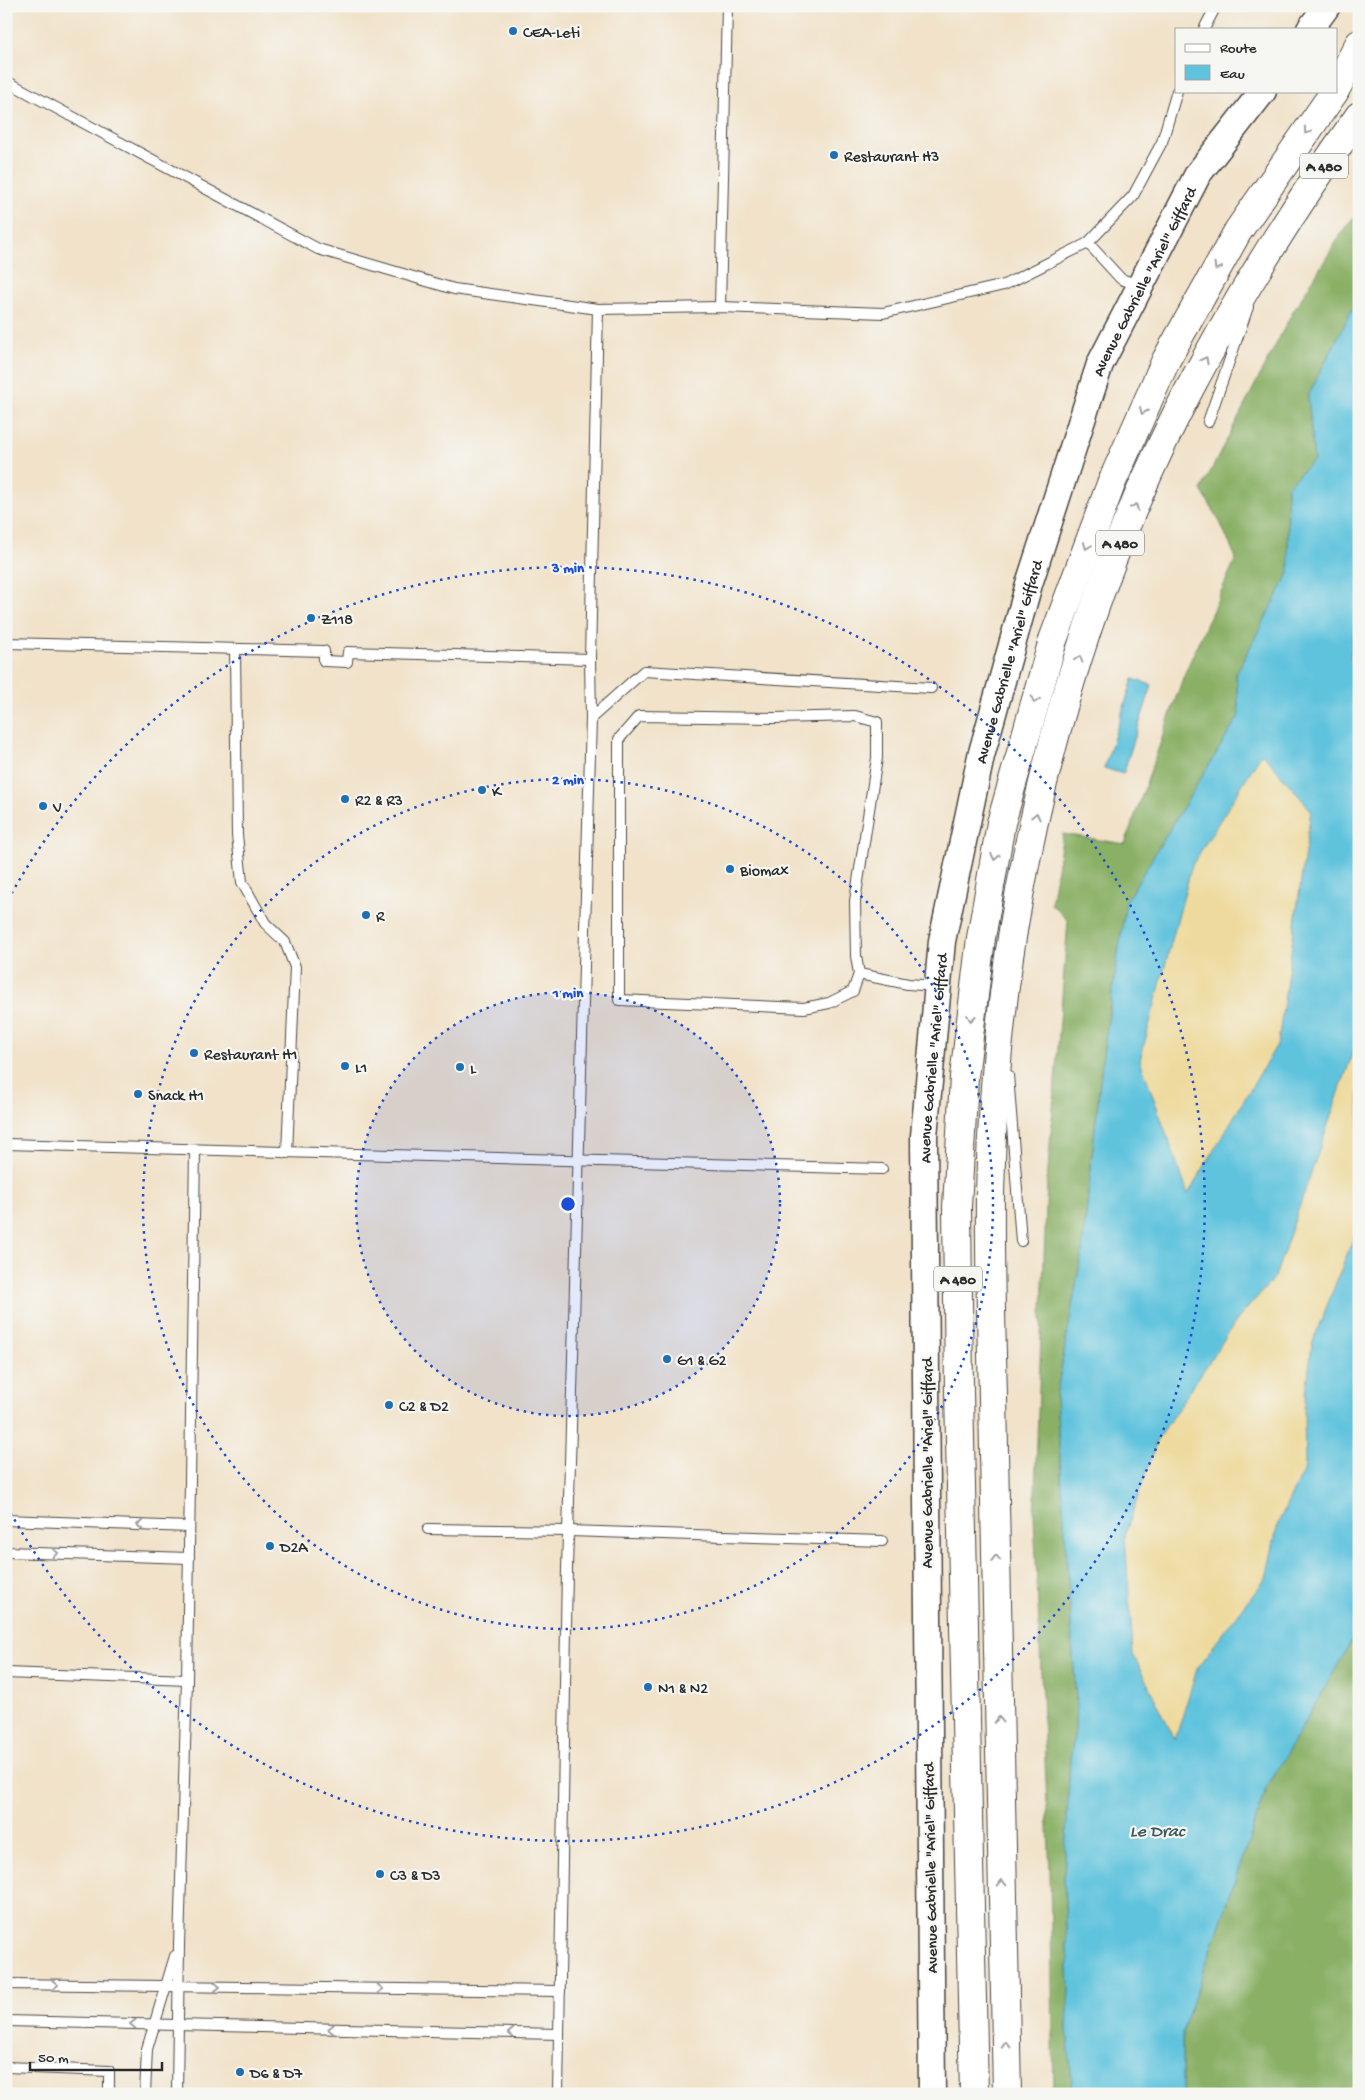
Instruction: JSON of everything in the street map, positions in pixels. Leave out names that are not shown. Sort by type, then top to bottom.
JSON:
[{"type":"highway","points":[[1338,84],[1359,44]]},
{"type":"highway","name":"A 480","points":[[1338,86],[1359,62]]},
{"type":"highway","name":"A 480","points":[[974,2094],[959,1392],[957,1207],[964,1077],[981,938],[1001,824],[1053,640],[1111,484],[1162,368],[1201,294],[1238,231],[1333,92]]},
{"type":"highway","name":"A 480","points":[[1007,2094],[990,1198],[994,1103],[1003,1010],[1019,898],[1040,798],[1067,696],[1093,616],[1159,453],[1188,391],[1268,250],[1359,116]]},
{"type":"street","points":[[1311,28],[1327,6]]},
{"type":"street","name":"Avenue Gabrielle \"Ariel\" Giffard","points":[[932,2094],[924,1136],[942,941],[981,756],[1029,584],[1100,364],[1198,174],[1261,92]]},
{"type":"lane","points":[[720,307],[727,6]]},
{"type":"lane","points":[[1205,28],[1216,6]]},
{"type":"lane","points":[[6,81],[318,249],[454,290],[598,309],[720,307],[883,313],[1004,285],[1088,242],[1133,196],[1162,142],[1177,92]]},
{"type":"lane","points":[[1088,242],[1120,279],[1140,285]]},
{"type":"lane","points":[[1208,422],[1268,250]]},
{"type":"lane","points":[[558,2094],[569,1531],[591,718],[590,660],[598,309]]},
{"type":"lane","points":[[6,643],[324,651],[324,661],[347,662],[348,652],[590,660]]},
{"type":"lane","points":[[235,649],[237,835],[242,882],[265,923],[285,942],[294,967],[287,1153]]},
{"type":"lane","points":[[591,718],[644,670],[931,688]]},
{"type":"lane","points":[[639,716],[775,718],[854,716],[877,722],[877,758],[854,901],[856,956],[860,974],[853,991],[829,1003],[804,1008],[619,1000],[619,739],[639,716]]},
{"type":"lane","points":[[860,974],[908,984],[937,986]]},
{"type":"lane","points":[[1003,1010],[1021,1241]]},
{"type":"lane","points":[[6,1144],[579,1162],[882,1169]]},
{"type":"lane","points":[[178,2094],[179,1945],[187,1680],[195,1150]]},
{"type":"lane","points":[[6,1520],[189,1527]]},
{"type":"lane","points":[[428,1529],[569,1531],[882,1541]]},
{"type":"lane","points":[[6,1552],[189,1558]]},
{"type":"lane","points":[[6,1673],[187,1680]]},
{"type":"lane","points":[[145,2094],[147,2049],[179,1945]]},
{"type":"lane","points":[[6,1984],[560,1991]]},
{"type":"lane","points":[[6,2022],[559,2034]]},
{"type":"lane","points":[[6,2067],[109,2071],[109,2094]]},
{"type":"green space","points":[[1359,212],[1359,296],[1308,396],[1314,460],[1287,486],[1289,573],[1236,674],[1239,716],[1126,901],[1103,1055],[1082,1252],[1056,1397],[1076,1699],[1075,1731],[1070,1759],[1064,1878],[1069,1989],[1067,2028],[1073,2094],[1054,2094],[1050,1873],[1034,1516],[1047,1182],[1068,921],[1051,904],[1063,834],[1125,844],[1184,675],[1236,558],[1219,520],[1201,490],[1291,315],[1346,226]]},
{"type":"green space","points":[[1359,1628],[1359,2094],[1182,2094],[1182,2033],[1267,1788]]},
{"type":"sand","name":"Le Drac","points":[[1359,296],[1359,1628],[1267,1788],[1182,2033],[1182,2094],[1073,2094],[1067,2028],[1069,1989],[1064,1878],[1070,1759],[1075,1731],[1076,1699],[1056,1397],[1082,1252],[1103,1055],[1126,901],[1239,716],[1236,674],[1289,573],[1287,486],[1314,460],[1308,396]]},
{"type":"water","name":"Le Drac","points":[[1359,296],[1359,601],[1350,659],[1359,668],[1359,1035],[1275,1277],[1237,1320],[1157,1440],[1125,1535],[1133,1654],[1175,1740],[1198,1666],[1266,1578],[1278,1523],[1305,1467],[1304,1409],[1312,1344],[1359,1224],[1359,1628],[1267,1788],[1182,2033],[1182,2094],[1073,2094],[1067,2028],[1069,1989],[1064,1878],[1070,1759],[1075,1731],[1076,1699],[1056,1397],[1082,1252],[1103,1055],[1126,901],[1239,716],[1236,674],[1289,573],[1287,486],[1314,460],[1308,396]],"holes":[[[1262,753],[1311,810],[1278,1043],[1188,1194],[1140,1060],[1192,865]]]},
{"type":"water","points":[[1133,679],[1152,685],[1123,774],[1104,768]]},
{"type":"place","name":"CEA-Leti","points":[[513,31]]},
{"type":"place","name":"Restaurant H3","points":[[834,155]]},
{"type":"place","name":"Z118","points":[[311,618]]},
{"type":"place","name":"K","points":[[482,790]]},
{"type":"place","name":"R2 & R3","points":[[345,799]]},
{"type":"place","name":"V","points":[[43,806]]},
{"type":"place","name":"Biomax","points":[[730,869]]},
{"type":"place","name":"R","points":[[366,915]]},
{"type":"place","name":"Restaurant H1","points":[[194,1053]]},
{"type":"place","name":"L1","points":[[345,1066]]},
{"type":"place","name":"L","points":[[460,1067]]},
{"type":"place","name":"Snack H1","points":[[138,1094]]},
{"type":"place","name":"G1 & G2","points":[[667,1359]]},
{"type":"place","name":"C2 & D2","points":[[389,1405]]},
{"type":"place","name":"D2A","points":[[270,1546]]},
{"type":"place","name":"N1 & N2","points":[[648,1687]]},
{"type":"place","name":"C3 & D3","points":[[380,1874]]},
{"type":"place","name":"D6 & D7","points":[[240,2072]]}]
